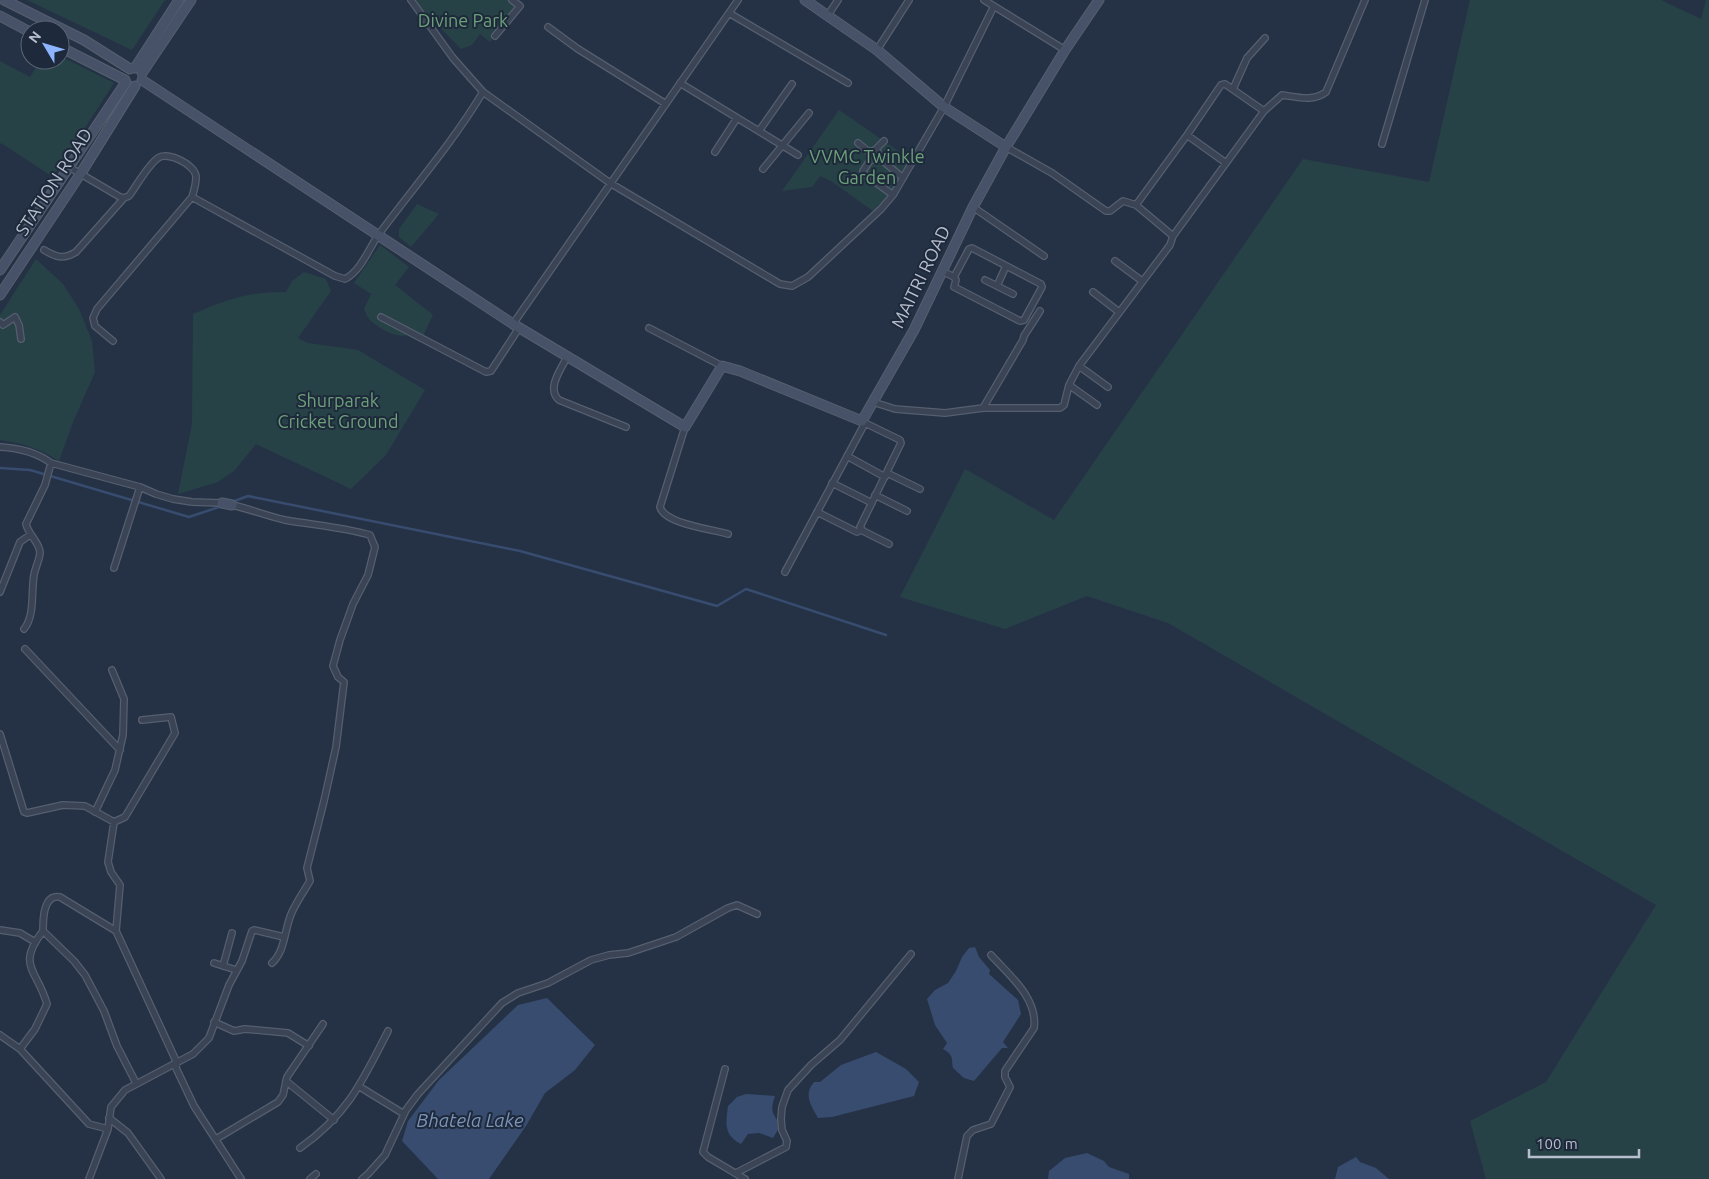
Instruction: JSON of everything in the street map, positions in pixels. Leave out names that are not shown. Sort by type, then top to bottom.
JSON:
[{"type":"street","points":[[4,0],[36,20]]},
{"type":"street","points":[[174,16],[179,0]]},
{"type":"street","points":[[137,73],[174,16],[191,0]]},
{"type":"street","points":[[411,0],[453,58],[483,92],[610,183],[780,284],[792,286],[808,277],[881,209],[893,195],[944,107],[994,6]]},
{"type":"street","points":[[495,36],[520,6],[512,0]]},
{"type":"street","points":[[381,317],[486,372],[491,371],[516,326],[610,183],[738,0]]},
{"type":"street","points":[[806,0],[877,50],[944,107],[1006,147],[1052,173],[1106,211],[1110,211],[1120,203],[1128,201],[1136,205],[1173,236]]},
{"type":"street","points":[[828,15],[838,0]]},
{"type":"street","points":[[877,50],[909,0]]},
{"type":"street","points":[[984,0],[1065,50]]},
{"type":"street","name":"MAITRI ROAD","points":[[785,572],[864,422],[872,402],[914,330],[974,207],[1006,147],[1065,50],[1099,0]]},
{"type":"street","points":[[872,402],[894,409],[945,413],[982,408],[1060,408],[1064,405],[1069,385],[1080,366],[1170,244],[1173,236],[1264,111],[1282,94],[1310,98],[1319,97],[1326,92],[1365,0]]},
{"type":"street","points":[[1382,144],[1425,0]]},
{"type":"street","points":[[729,13],[848,83]]},
{"type":"street","points":[[0,16],[20,27]]},
{"type":"street","points":[[548,27],[666,104]]},
{"type":"street","points":[[70,36],[97,47],[137,73],[378,236],[516,326],[686,427]]},
{"type":"street","points":[[1233,89],[1247,58],[1265,38]]},
{"type":"street","points":[[70,52],[135,86]]},
{"type":"street","name":"STATION ROAD","points":[[0,295],[81,173],[135,86],[138,85],[137,73],[126,72],[125,81],[70,167],[1,268]]},
{"type":"street","points":[[680,83],[798,155]]},
{"type":"street","points":[[759,131],[792,84]]},
{"type":"street","points":[[1136,205],[1221,85],[1225,84],[1264,111]]},
{"type":"street","points":[[192,197],[335,276],[345,279],[353,273],[483,92]]},
{"type":"street","points":[[763,169],[809,112]]},
{"type":"street","points":[[716,152],[737,118]]},
{"type":"street","points":[[1187,135],[1226,164]]},
{"type":"street","points":[[884,141],[872,154],[863,173],[893,195]]},
{"type":"street","points":[[858,143],[872,154],[873,160],[878,158],[903,178]]},
{"type":"street","points":[[44,250],[56,257],[69,256],[76,252],[124,198],[129,196],[154,162],[160,157],[166,155],[188,165],[194,170],[196,177],[192,197],[97,310],[93,318],[95,326],[113,341]]},
{"type":"street","points":[[70,167],[124,198]]},
{"type":"street","points":[[974,207],[1044,256]]},
{"type":"street","points":[[19,243],[30,250]]},
{"type":"street","points":[[972,248],[1041,284],[1042,287],[1024,320],[1020,321],[954,287],[956,280],[954,277],[969,249],[972,248]]},
{"type":"street","points":[[1115,261],[1142,281]]},
{"type":"street","points":[[997,286],[1006,266]]},
{"type":"street","points":[[1,268],[13,276]]},
{"type":"street","points":[[942,272],[954,277]]},
{"type":"street","points":[[984,280],[1013,294]]},
{"type":"street","points":[[1093,292],[1120,312]]},
{"type":"street","points":[[982,408],[1040,311]]},
{"type":"street","points":[[0,322],[3,325],[16,317],[21,339]]},
{"type":"street","points":[[649,328],[722,366],[740,371],[864,422],[900,440],[901,443],[860,527],[861,530]]},
{"type":"street","points":[[567,357],[553,388],[555,397],[626,427]]},
{"type":"street","points":[[722,366],[686,427],[660,506],[661,511],[673,520],[728,534]]},
{"type":"street","points":[[1080,366],[1108,387]]},
{"type":"street","points":[[1069,385],[1097,405]]},
{"type":"street","points":[[0,446],[40,455],[51,464],[140,487],[174,499],[232,504],[284,519],[323,527],[352,530],[370,535],[376,547],[368,575],[353,604],[333,666],[338,677],[344,682],[336,747],[307,868],[310,881],[292,913],[283,946],[277,959],[272,963]]},
{"type":"street","points":[[846,456],[920,489]]},
{"type":"street","points":[[24,629],[29,618],[34,576],[40,552],[26,524],[45,485],[51,464]]},
{"type":"street","points":[[832,483],[872,503]]},
{"type":"street","points":[[114,568],[140,487]]},
{"type":"street","points":[[875,496],[907,510]]},
{"type":"street","points":[[817,512],[857,532],[861,530],[889,544]]},
{"type":"street","points":[[0,592],[20,542],[30,535]]},
{"type":"street","points":[[25,649],[120,750]]},
{"type":"street","points":[[95,812],[115,770],[123,735],[124,699],[112,670]]},
{"type":"street","points":[[114,822],[125,817],[175,733],[171,717],[142,720]]},
{"type":"street","points":[[0,734],[24,812],[63,806],[85,806],[114,822]]},
{"type":"street","points":[[114,822],[108,862],[111,872],[120,885],[116,931],[177,1063],[176,1068],[194,1106],[241,1179]]},
{"type":"street","points":[[20,1049],[35,1029],[47,1004],[43,990],[29,964],[29,955],[43,931],[44,914],[51,898],[60,897],[116,931]]},
{"type":"street","points":[[362,1179],[371,1177],[385,1156],[404,1114],[418,1094],[502,1003],[518,993],[548,983],[591,960],[609,955],[628,953],[676,937],[728,908],[737,905],[757,914]]},
{"type":"street","points":[[0,930],[20,933],[35,942]]},
{"type":"street","points":[[88,1179],[108,1128],[111,1108],[125,1090],[193,1054],[209,1038],[214,1022],[254,930],[284,937]]},
{"type":"street","points":[[43,931],[85,974],[104,1010],[117,1046],[136,1083]]},
{"type":"street","points":[[224,966],[232,932]]},
{"type":"street","points":[[736,1173],[786,1147],[787,1141],[782,1130],[781,1119],[784,1098],[788,1090],[811,1065],[840,1040],[911,954]]},
{"type":"street","points":[[958,1179],[967,1136],[973,1130],[990,1124],[1010,1087],[1005,1077],[1005,1071],[1034,1028],[1035,1021],[1031,1002],[991,955]]},
{"type":"street","points":[[214,963],[236,970]]},
{"type":"street","points":[[214,1022],[234,1030],[245,1029],[288,1033],[309,1046]]},
{"type":"street","points":[[216,1140],[278,1102],[283,1095],[286,1081],[323,1024]]},
{"type":"street","points":[[300,1148],[318,1136],[334,1120],[360,1087],[388,1031]]},
{"type":"street","points":[[0,1035],[20,1049],[90,1124],[108,1128]]},
{"type":"street","points":[[725,1069],[703,1152],[708,1158],[746,1179]]},
{"type":"street","points":[[286,1081],[334,1120]]},
{"type":"street","points":[[360,1087],[404,1114]]},
{"type":"street","points":[[109,1118],[128,1133],[162,1179]]},
{"type":"street","points":[[310,1179],[316,1174]]},
{"type":"green space","points":[[27,0],[165,0],[132,50]]},
{"type":"green space","name":"Divine Park","points":[[413,0],[512,0],[520,6],[490,42],[480,34],[472,45],[461,49]]},
{"type":"green space","points":[[1470,0],[1661,0],[1701,19],[1706,0],[1709,0],[1709,1179],[1486,1179],[1470,1121],[1546,1082],[1656,905],[1168,623],[1087,596],[1005,629],[900,597],[965,469],[1054,520],[1303,159],[1429,182]]},
{"type":"green space","points":[[0,61],[30,77],[35,70],[70,70],[70,61],[114,83],[53,177],[0,144]]},
{"type":"green space","name":"VVMC Twinkle Garden","points":[[839,110],[910,159],[891,193],[873,211],[831,181],[820,176],[812,187],[782,191]]},
{"type":"green space","points":[[417,204],[439,214],[411,247],[399,237],[399,229]]},
{"type":"green space","points":[[380,245],[409,267],[395,285],[433,315],[420,342],[407,335],[393,334],[382,329],[370,320],[364,309],[371,294],[354,283]]},
{"type":"green space","points":[[36,259],[63,284],[79,309],[92,341],[95,372],[73,422],[59,461],[31,447],[0,440],[0,315]]},
{"type":"green space","name":"Shurparak Cricket Ground","points":[[304,272],[326,279],[331,291],[298,338],[308,343],[358,350],[425,390],[386,455],[351,489],[256,444],[235,470],[218,482],[178,494],[192,424],[193,314],[238,297],[260,293],[286,292],[292,281]]},
{"type":"water","points":[[975,947],[979,957],[990,970],[989,974],[1018,1000],[1021,1014],[1003,1042],[1008,1048],[1002,1048],[974,1081],[964,1078],[953,1068],[951,1056],[943,1049],[947,1043],[935,1025],[927,999],[935,990],[948,983],[962,957],[969,948]]},
{"type":"water","name":"Bhatela Lake","points":[[547,998],[595,1045],[575,1070],[545,1093],[526,1126],[489,1179],[438,1179],[402,1141],[408,1121],[439,1080],[518,1005]]},
{"type":"water","points":[[876,1052],[906,1069],[919,1082],[914,1096],[832,1117],[818,1118],[809,1100],[809,1091],[814,1082],[820,1082],[841,1065]]},
{"type":"water","points":[[746,1094],[775,1096],[773,1112],[781,1125],[773,1138],[759,1133],[748,1134],[741,1144],[728,1133],[726,1123],[728,1106],[737,1097]]},
{"type":"water","points":[[1087,1153],[1104,1161],[1109,1167],[1129,1174],[1129,1179],[1048,1179],[1049,1171],[1065,1158]]},
{"type":"water","points":[[1356,1157],[1360,1162],[1376,1168],[1389,1179],[1335,1179],[1338,1167]]},
{"type":"waterway","points":[[0,468],[30,470],[189,517],[222,506]]},
{"type":"waterway","points":[[232,502],[248,496],[520,551],[717,606],[746,589],[886,635]]}]
